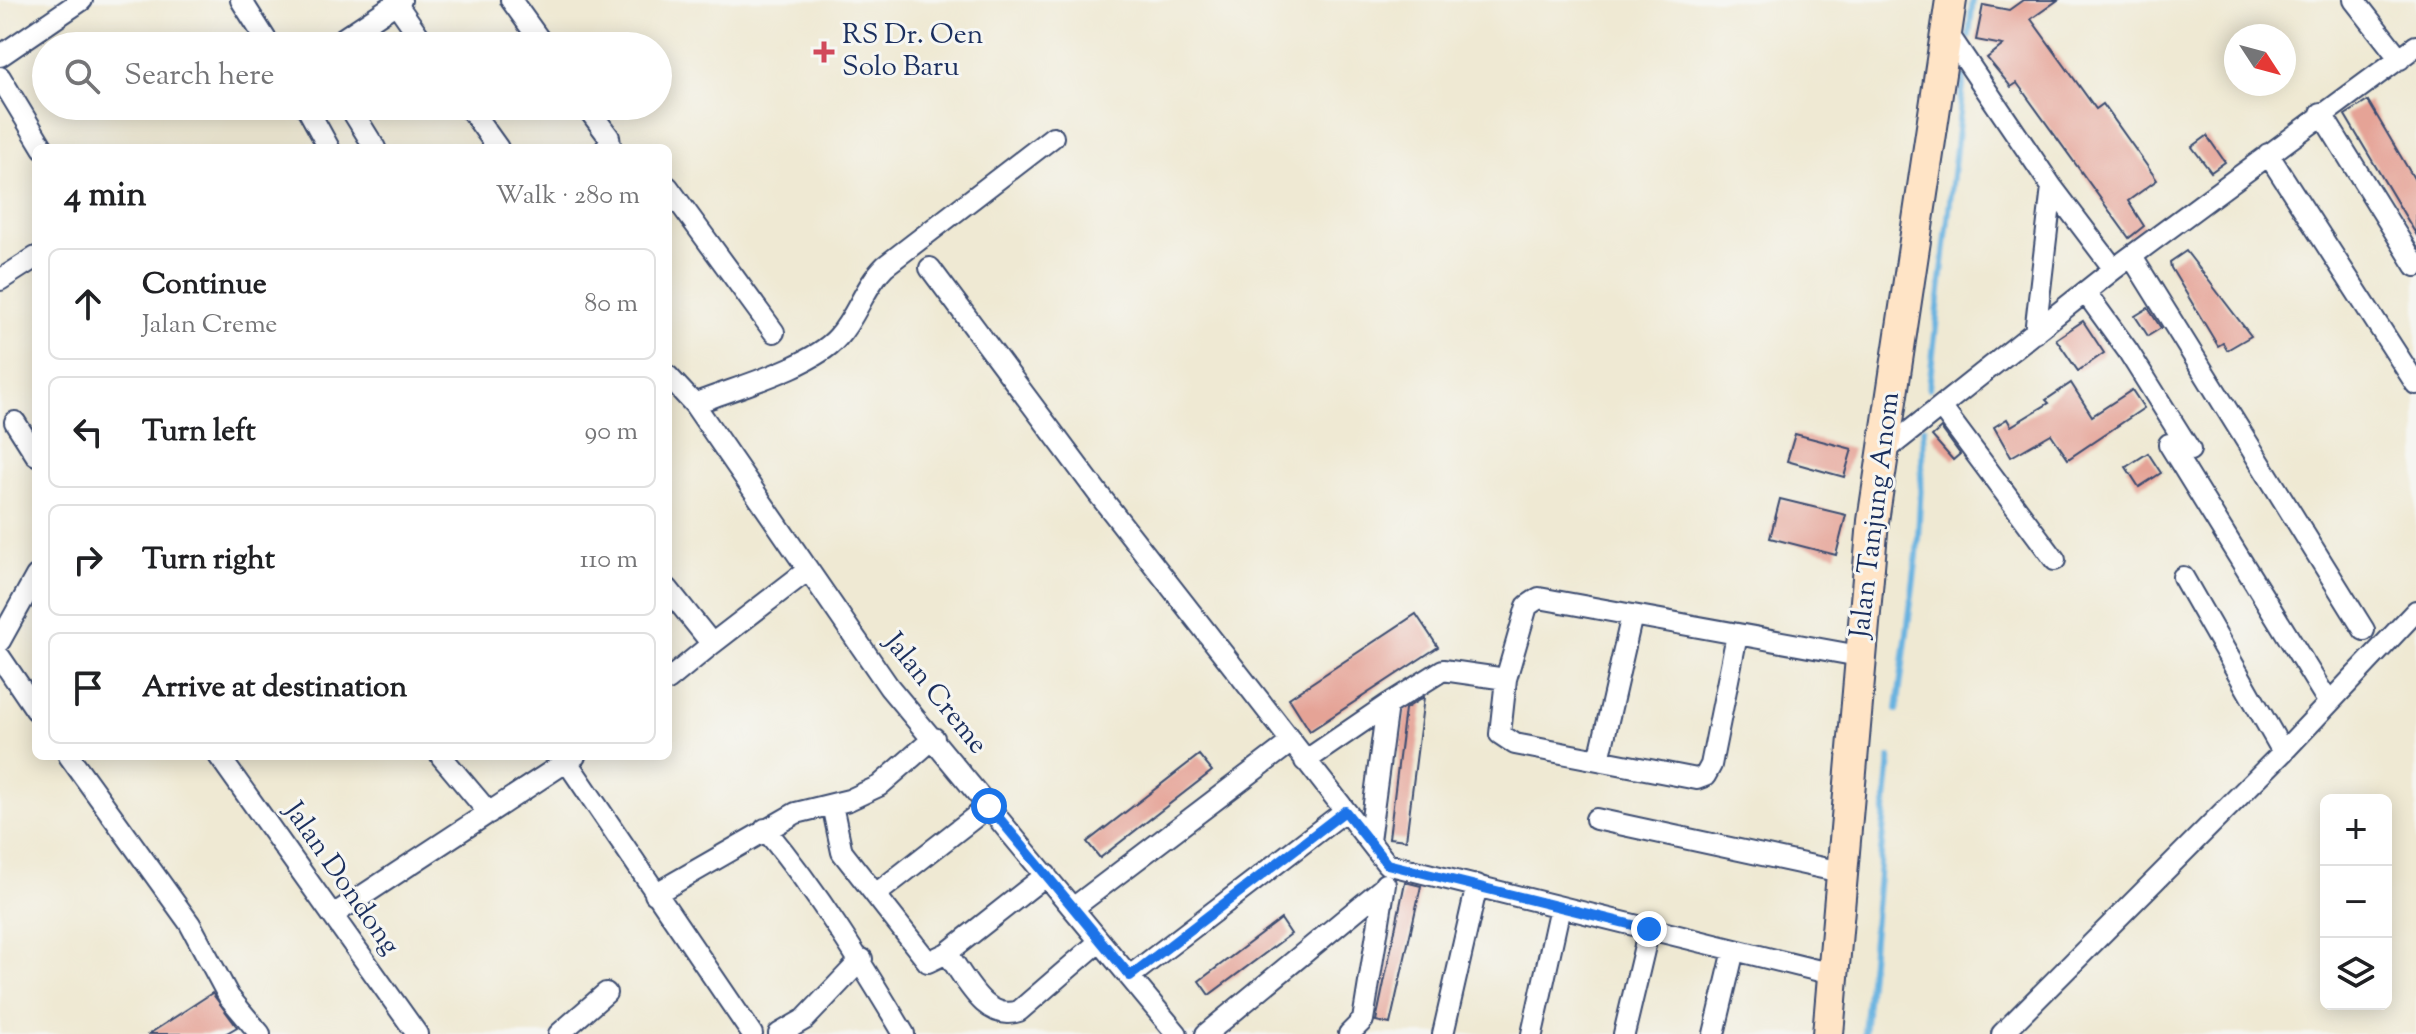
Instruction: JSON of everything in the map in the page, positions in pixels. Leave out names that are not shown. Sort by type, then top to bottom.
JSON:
[{"type":"main road","name":"Jalan Tanjung Anom","points":[[1828,1034],[1859,656],[1881,454],[1951,0]]},
{"type":"street","points":[[35,32],[82,0]]},
{"type":"street","points":[[241,0],[261,32]]},
{"type":"street","points":[[511,0],[534,32]]},
{"type":"street","points":[[1881,454],[2114,269],[2321,113],[2408,52],[2354,0]]},
{"type":"street","points":[[353,32],[399,2],[417,32]]},
{"type":"street","points":[[1947,32],[2052,187],[2114,269]]},
{"type":"street","points":[[0,56],[32,34]]},
{"type":"street","points":[[0,77],[41,144]]},
{"type":"street","points":[[2321,113],[2416,266]]},
{"type":"street","points":[[314,120],[327,144]]},
{"type":"street","points":[[358,120],[373,144]]},
{"type":"street","points":[[478,120],[495,144]]},
{"type":"street","points":[[596,120],[609,137],[610,144]]},
{"type":"street","points":[[694,404],[820,353],[838,337],[865,289],[885,266],[924,240],[1053,137]]},
{"type":"street","points":[[2268,154],[2416,384]]},
{"type":"street","points":[[2035,333],[2052,187]]},
{"type":"street","points":[[672,192],[774,332]]},
{"type":"street","points":[[2132,257],[2364,630]]},
{"type":"street","points":[[0,280],[32,260]]},
{"type":"street","points":[[930,268],[1290,743],[1387,864],[1832,974]]},
{"type":"street","points":[[2086,293],[2190,450]]},
{"type":"street","name":"Jalan Creme","points":[[672,380],[694,404],[889,687],[1177,1034]]},
{"type":"street","points":[[1941,407],[2055,560]]},
{"type":"street","points":[[15,422],[32,449]]},
{"type":"street","points":[[2169,444],[2329,703]]},
{"type":"street","points":[[672,677],[808,570]]},
{"type":"street","points":[[2183,577],[2283,752]]},
{"type":"street","points":[[0,641],[32,583]]},
{"type":"street","points":[[672,594],[712,644]]},
{"type":"street","points":[[1737,635],[1711,765],[1705,776],[1688,780],[1506,740],[1499,726],[1506,679],[1527,606],[1532,601],[1546,599],[1859,656]]},
{"type":"street","points":[[2003,1034],[2283,752],[2416,611]]},
{"type":"street","points":[[1599,760],[1632,615]]},
{"type":"street","points":[[0,657],[32,704]]},
{"type":"street","points":[[1305,761],[1443,670],[1506,679]]},
{"type":"street","points":[[1369,841],[1387,705]]},
{"type":"street","points":[[655,894],[796,813],[832,805],[879,786],[934,738]]},
{"type":"street","points":[[1073,908],[1290,743]]},
{"type":"street","points":[[72,760],[190,924],[229,997],[260,1034]]},
{"type":"street","name":"Jalan Dondong","points":[[222,760],[417,1034]]},
{"type":"street","points":[[444,760],[489,813]]},
{"type":"street","points":[[333,915],[565,760]]},
{"type":"street","points":[[569,760],[655,894],[752,1034]]},
{"type":"street","points":[[832,805],[842,852],[924,960],[933,961],[947,953],[1046,875]]},
{"type":"street","points":[[876,894],[989,806]]},
{"type":"street","points":[[1130,976],[1345,811]]},
{"type":"street","points":[[1596,819],[1841,872]]},
{"type":"street","points":[[765,829],[818,894],[862,959],[904,1034]]},
{"type":"street","points":[[1349,1034],[1363,1020],[1387,864]]},
{"type":"street","points":[[1443,1034],[1477,885]]},
{"type":"street","points":[[1206,1034],[1384,887]]},
{"type":"street","points":[[1532,1034],[1560,907]]},
{"type":"street","points":[[1624,1034],[1649,929]]},
{"type":"street","points":[[947,953],[990,1010],[1008,1015],[1019,1011],[1100,941]]},
{"type":"street","points":[[1714,1034],[1734,950]]},
{"type":"street","points":[[779,1034],[805,1019],[862,959]]},
{"type":"street","points":[[559,1034],[606,993]]},
{"type":"building","points":[[2023,0],[2058,0],[2031,19],[2096,109],[2103,104],[2157,180],[2128,201],[2144,226],[2129,238],[2017,83],[2011,87],[1987,58],[2003,45],[1976,40],[1983,5],[2009,10]]},
{"type":"building","points":[[2368,101],[2416,182],[2416,234],[2345,115]]},
{"type":"building","points":[[2207,136],[2225,162],[2211,172],[2192,147]]},
{"type":"building","points":[[2186,251],[2251,336],[2227,350],[2223,343],[2218,346],[2171,268],[2170,262]]},
{"type":"building","points":[[2148,308],[2161,328],[2148,336],[2135,316]]},
{"type":"building","points":[[2083,321],[2104,353],[2078,371],[2056,339]]},
{"type":"building","points":[[2071,383],[2092,416],[2132,390],[2144,408],[2068,459],[2051,434],[2011,457],[1994,427],[2007,419],[2011,426],[2049,403],[2046,400]]},
{"type":"building","points":[[1941,428],[1960,454],[1953,460],[1932,436]]},
{"type":"building","points":[[1795,434],[1852,449],[1844,477],[1787,461]]},
{"type":"building","points":[[2148,453],[2161,473],[2139,487],[2126,467]]},
{"type":"building","points":[[1780,499],[1846,515],[1836,555],[1770,538]]},
{"type":"building","points":[[1416,614],[1438,647],[1310,731],[1289,698]]},
{"type":"building","points":[[1424,697],[1406,840],[1389,838],[1405,709]]},
{"type":"building","points":[[1199,755],[1212,771],[1100,858],[1087,842]]},
{"type":"building","points":[[1405,882],[1421,886],[1390,1024],[1376,1021]]},
{"type":"building","points":[[1281,919],[1291,934],[1209,995],[1199,981]]},
{"type":"building","points":[[212,993],[237,1027],[225,1034],[149,1034]]},
{"type":"waterway","points":[[1969,36],[1973,0]]},
{"type":"waterway","points":[[1929,388],[1964,77]]},
{"type":"waterway","points":[[1897,710],[1917,555],[1924,428]]},
{"type":"waterway","points":[[1864,1034],[1890,758]]},
{"type":"place","name":"RS Dr. Oen Solo Baru","points":[[824,52]]},
{"type":"route","points":[[989,806],[1130,976],[1345,811],[1387,864],[1649,929]]}]
